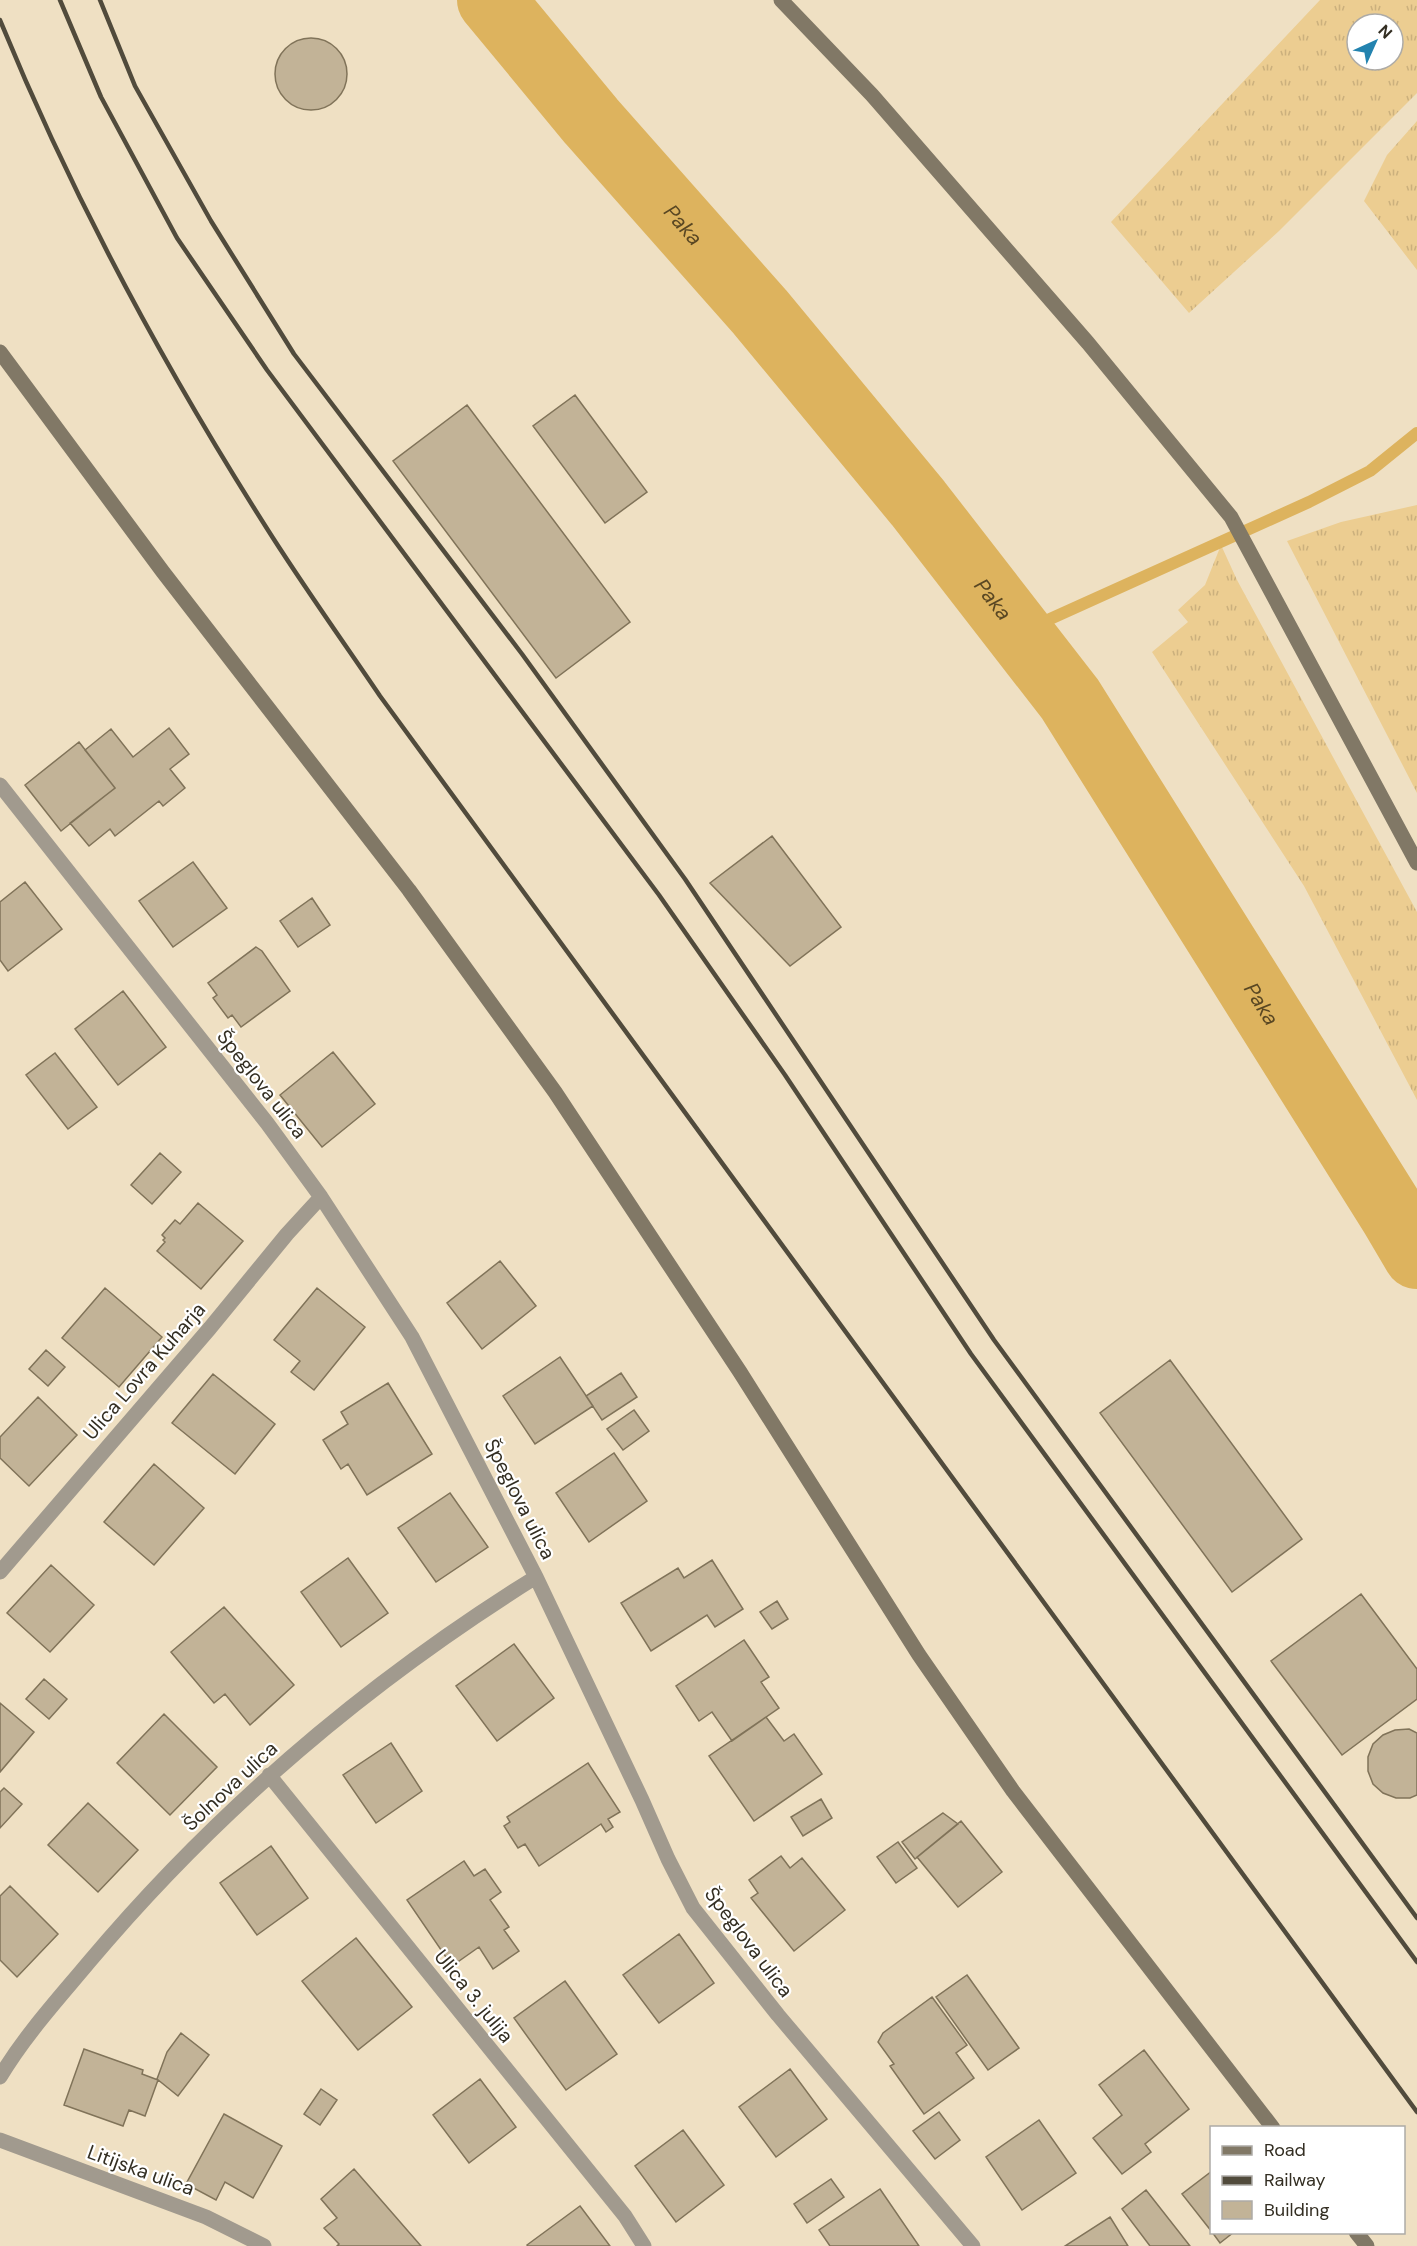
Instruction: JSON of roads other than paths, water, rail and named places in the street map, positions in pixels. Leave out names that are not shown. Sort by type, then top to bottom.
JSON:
[{"type":"main road","points":[[781,0],[872,95],[1088,343],[1231,517],[1417,863]]},
{"type":"main road","points":[[0,352],[163,572],[409,890],[555,1092],[740,1372],[919,1655],[1013,1791],[1272,2126]]},
{"type":"main road","points":[[1358,2234],[1367,2246]]},
{"type":"street","name":"Špeglova ulica","points":[[0,785],[267,1123],[321,1197],[412,1337],[536,1577],[693,1908],[778,2014],[973,2246]]},
{"type":"street","name":"Ulica Lovra Kuharja","points":[[0,1572],[321,1197]]},
{"type":"street","name":"Šolnova ulica","points":[[0,2077],[49,2009],[114,1932],[193,1848],[269,1775],[400,1670],[483,1610],[536,1577]]},
{"type":"street","name":"Ulica 3. julija","points":[[269,1775],[625,2216],[644,2246]]},
{"type":"street","name":"Litijska ulica","points":[[0,2140],[206,2217],[264,2246]]},
{"type":"waterway","name":"Paka","points":[[491,0],[591,121],[760,312],[918,503],[1070,699],[1417,1255]]},
{"type":"waterway","points":[[1019,633],[1309,502],[1370,471],[1417,433]]},
{"type":"railway","points":[[60,0],[101,97],[177,238],[267,370],[659,895],[785,1075],[971,1354],[1417,1962]]},
{"type":"railway","points":[[100,0],[135,86],[211,221],[294,354],[522,654],[685,879],[994,1340],[1417,1918]]},
{"type":"railway","points":[[0,20],[59,154],[160,350],[234,476],[312,597],[380,696],[1417,2112]]}]
